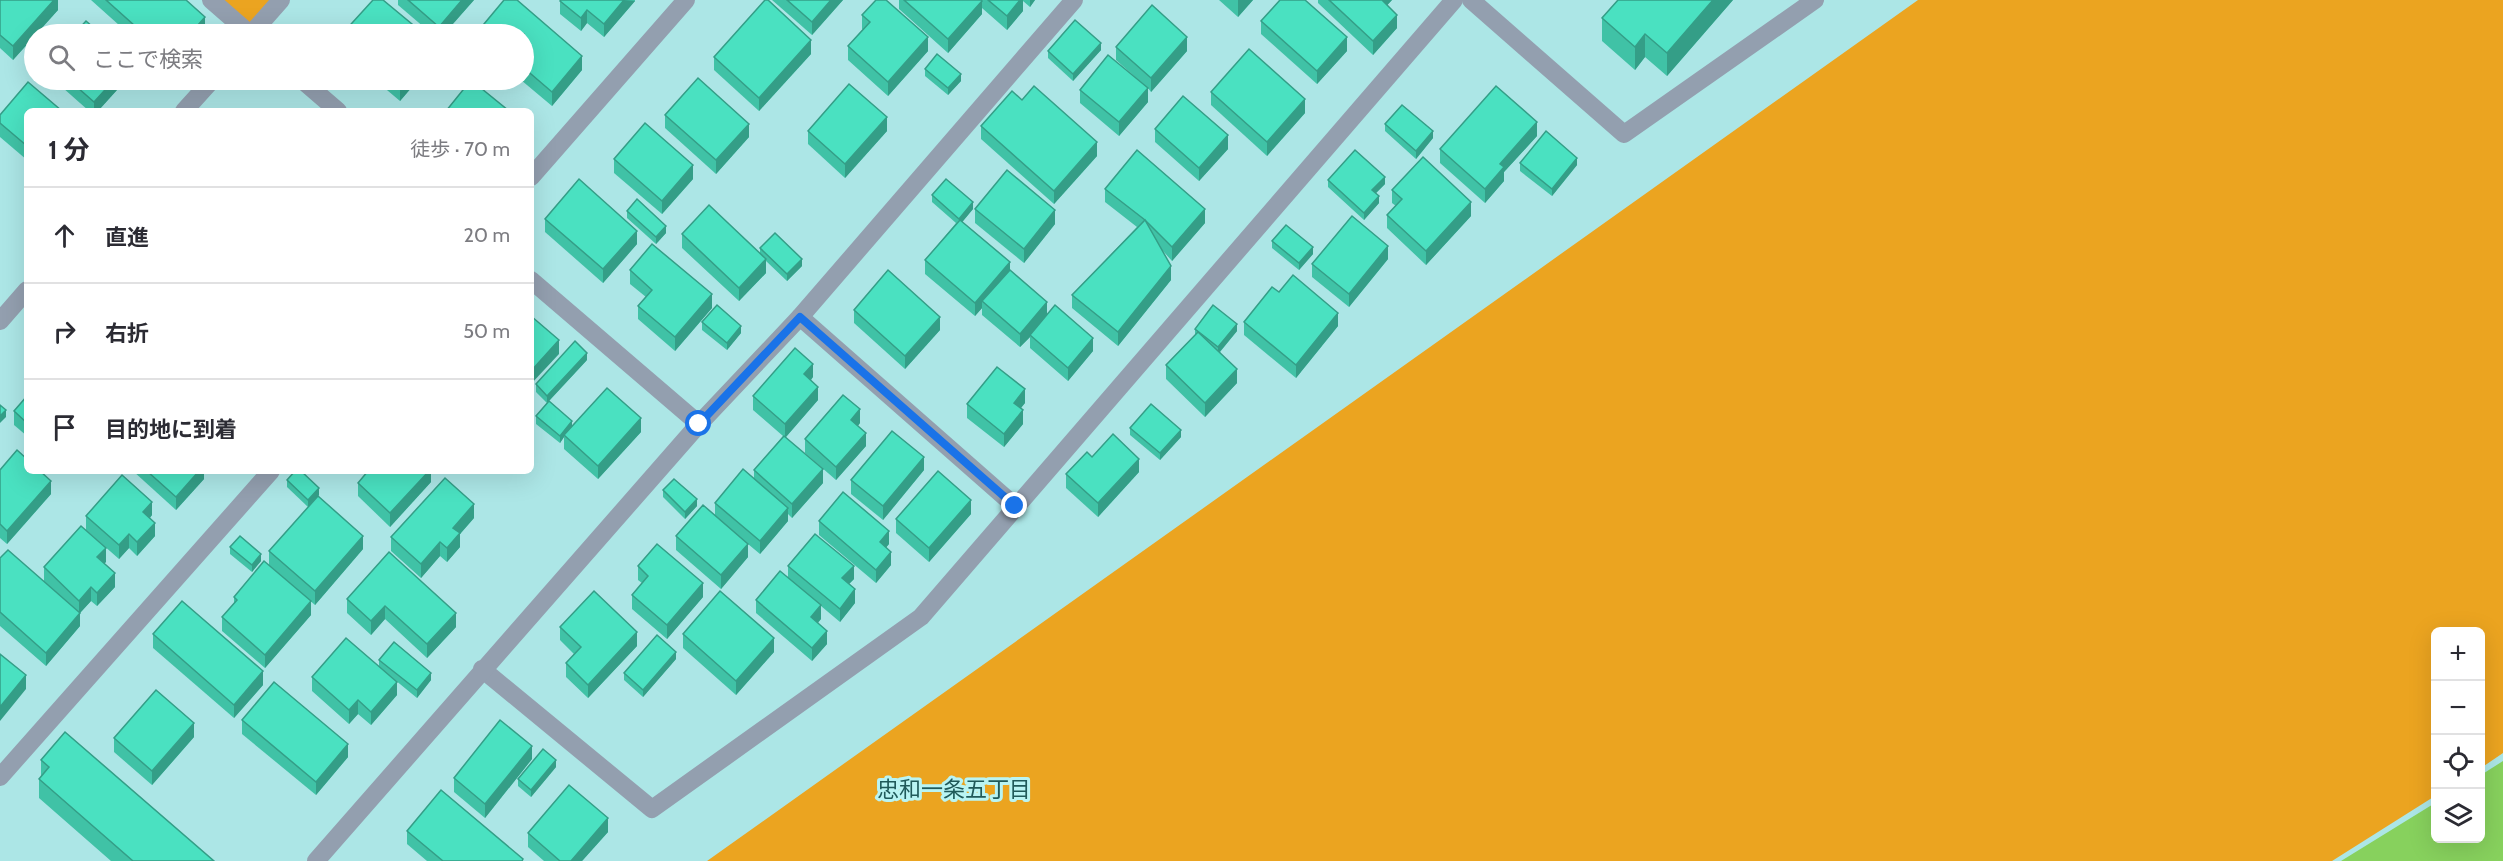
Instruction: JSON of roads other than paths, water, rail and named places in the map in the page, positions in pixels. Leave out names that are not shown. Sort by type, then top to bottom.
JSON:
[{"type":"street","points":[[211,0],[239,24]]},
{"type":"street","points":[[260,24],[281,0]]},
{"type":"street","points":[[534,174],[686,0]]},
{"type":"street","points":[[316,861],[699,424],[800,317],[1074,0]]},
{"type":"street","points":[[482,669],[652,808],[921,617],[1454,0]]},
{"type":"street","points":[[1471,0],[1624,134],[1815,0]]},
{"type":"street","points":[[187,108],[203,90]]},
{"type":"street","points":[[314,90],[335,108]]},
{"type":"street","points":[[534,283],[699,424]]},
{"type":"street","points":[[0,321],[24,293]]},
{"type":"street","points":[[800,317],[1015,506]]},
{"type":"street","points":[[0,777],[268,474]]},
{"type":"district","name":"忠和一条五丁目","points":[[954,789]]}]
